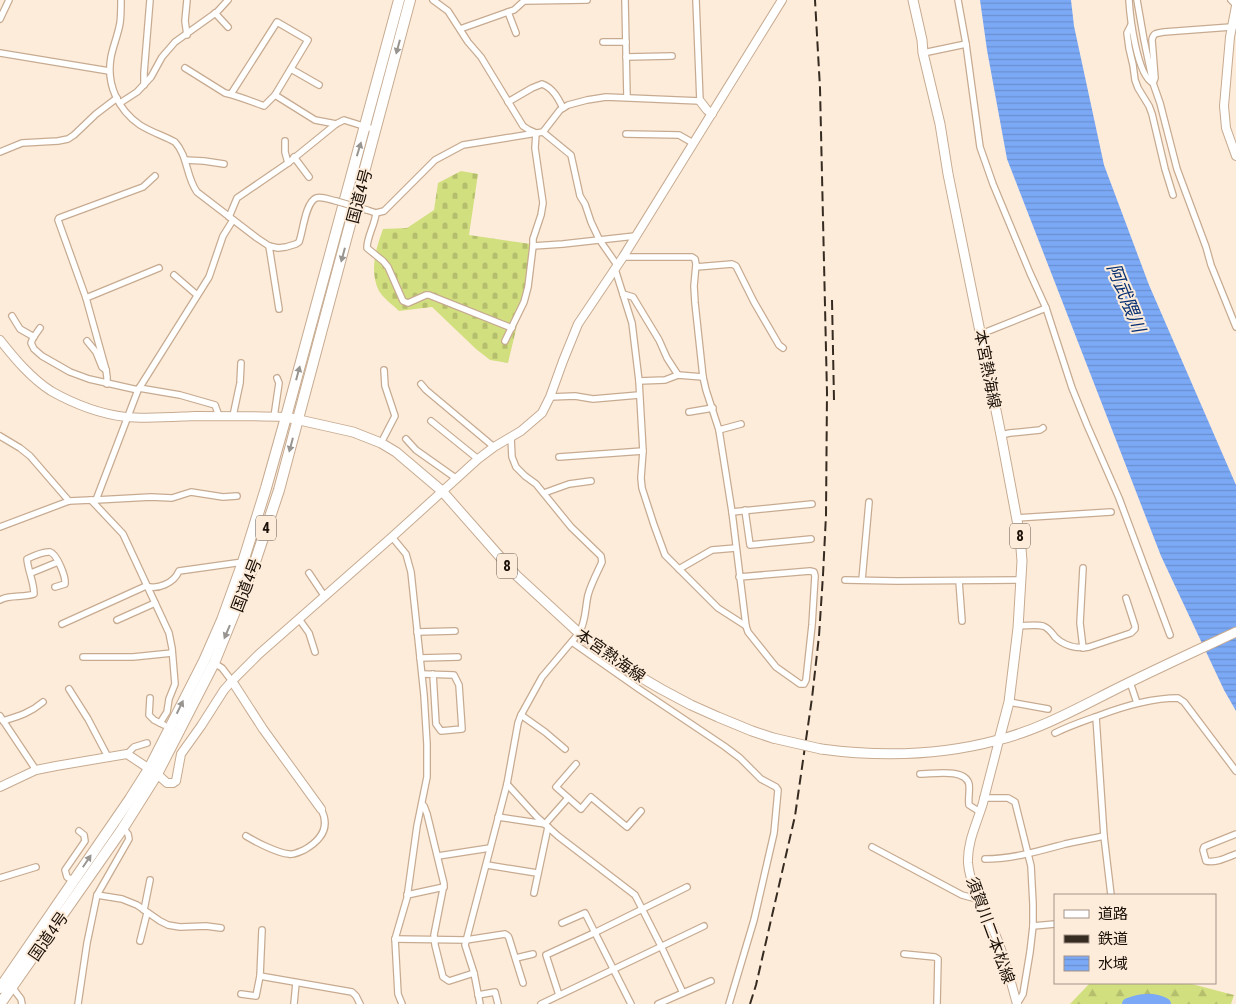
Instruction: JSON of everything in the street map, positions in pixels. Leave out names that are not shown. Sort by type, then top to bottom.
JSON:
[{"type":"highway","name":"国道4号","points":[[0,1004],[4,982],[130,799],[153,772],[170,728],[204,661],[222,620],[243,562],[266,488],[399,0]]},
{"type":"highway","name":"国道4号","points":[[4,982],[123,828],[214,663],[254,562],[279,490],[410,0]]},
{"type":"main road","name":"本宮熱海線","points":[[913,0],[923,53],[940,124],[948,174],[1001,435],[1021,549],[1018,626],[1009,702],[1000,740]]},
{"type":"main road","name":"本宮熱海線","points":[[286,417],[353,432],[381,443],[396,452],[442,491],[516,575],[578,634],[625,668],[661,689],[718,717],[773,738],[821,749],[864,754],[936,752],[967,748],[1000,740],[1062,716],[1236,632]]},
{"type":"street","points":[[0,19],[9,0]]},
{"type":"street","points":[[121,0],[120,24],[109,71],[111,83],[118,100],[129,116],[142,126],[175,142],[182,151],[193,186],[197,192],[269,246],[282,248],[296,244],[300,240],[307,212],[312,202],[319,198],[376,213],[384,211],[435,160],[463,146],[539,132]]},
{"type":"street","points":[[144,85],[150,0]]},
{"type":"street","points":[[186,35],[187,0]]},
{"type":"street","points":[[0,152],[22,143],[58,141],[68,139],[74,135],[96,114],[118,100],[137,92],[151,77],[162,57],[175,42],[215,13],[228,0]]},
{"type":"street","points":[[433,0],[448,11],[468,42],[481,57],[523,126],[529,130],[539,132],[571,155],[580,196],[599,239],[616,267],[622,294],[632,322],[639,382],[643,451],[641,478],[644,497],[665,555],[718,608],[746,626]]},
{"type":"street","points":[[460,29],[514,10],[524,1],[587,0]]},
{"type":"street","points":[[625,0],[627,97]]},
{"type":"street","points":[[696,0],[700,101],[706,110],[712,114]]},
{"type":"street","points":[[126,754],[167,783],[176,781],[181,754],[232,681],[442,491],[478,460],[511,438],[542,413],[578,324],[623,257],[782,0]]},
{"type":"street","points":[[958,0],[980,147],[993,184],[1046,308],[1072,388],[1122,506],[1170,635]]},
{"type":"street","points":[[1129,0],[1133,38],[1145,76],[1149,82],[1153,83]]},
{"type":"street","points":[[1137,0],[1153,83],[1177,169],[1211,265],[1236,327]]},
{"type":"street","points":[[1230,0],[1234,3],[1236,2]]},
{"type":"street","points":[[1236,6],[1225,85],[1224,106],[1226,128],[1236,156]]},
{"type":"street","points":[[508,12],[516,33]]},
{"type":"street","points":[[215,13],[228,27]]},
{"type":"street","points":[[185,68],[225,92],[264,106],[275,95],[308,40],[277,22],[231,94]]},
{"type":"street","points":[[1131,25],[1127,33],[1135,80],[1152,114],[1173,195]]},
{"type":"street","points":[[1153,83],[1155,78],[1152,36],[1155,33],[1234,27]]},
{"type":"street","points":[[603,42],[626,42]]},
{"type":"street","points":[[923,53],[966,44]]},
{"type":"street","points":[[0,53],[109,71]]},
{"type":"street","points":[[626,57],[672,56]]},
{"type":"street","points":[[291,69],[319,85]]},
{"type":"street","points":[[508,102],[542,84],[548,86],[557,95],[563,108]]},
{"type":"street","points":[[275,95],[315,120],[336,124]]},
{"type":"street","points":[[505,341],[524,302],[528,288],[533,239],[543,204],[535,148],[539,132],[563,108],[587,100],[606,97],[627,97],[700,101]]},
{"type":"street","points":[[94,500],[138,389],[208,276],[237,198],[288,163],[336,124],[344,120],[376,130]]},
{"type":"street","points":[[626,134],[679,135],[693,143]]},
{"type":"street","points":[[285,141],[288,163]]},
{"type":"street","points":[[294,157],[309,177]]},
{"type":"street","points":[[185,160],[224,164]]},
{"type":"street","points":[[107,384],[106,370],[86,298],[58,220],[143,186],[155,176]]},
{"type":"street","points":[[376,213],[367,248],[388,267],[403,301],[408,303],[429,295],[512,328]]},
{"type":"street","points":[[533,246],[635,236]]},
{"type":"street","points":[[269,246],[279,309]]},
{"type":"street","points":[[623,257],[692,257],[695,260],[695,303],[704,377],[706,390],[719,430],[732,512],[739,577],[746,626],[748,632],[776,667],[800,684],[805,683],[812,625],[814,572],[810,570],[739,577]]},
{"type":"street","points":[[696,268],[732,264],[736,266],[754,302],[779,345],[783,348]]},
{"type":"street","points":[[86,298],[159,268]]},
{"type":"street","points":[[174,275],[197,295]]},
{"type":"street","points":[[622,294],[633,297],[660,340],[667,358],[678,375]]},
{"type":"street","points":[[981,334],[1046,308]]},
{"type":"street","points":[[12,316],[20,329],[34,337]]},
{"type":"street","points":[[40,328],[31,341],[31,345],[42,356],[70,372],[107,384],[180,396],[215,405],[219,416]]},
{"type":"street","points":[[0,340],[33,377],[51,390],[86,407],[102,412],[127,417],[286,417]]},
{"type":"street","points":[[87,341],[96,352],[102,367],[106,370]]},
{"type":"street","points":[[233,416],[240,383],[241,363]]},
{"type":"street","points":[[381,443],[395,416],[385,386],[384,370]]},
{"type":"street","points":[[639,382],[665,380],[678,375],[704,377]]},
{"type":"street","points":[[274,416],[280,383],[277,378]]},
{"type":"street","points":[[421,384],[494,448]]},
{"type":"street","points":[[550,397],[575,396],[593,399],[639,395]]},
{"type":"street","points":[[689,412],[713,408]]},
{"type":"street","points":[[431,421],[478,460]]},
{"type":"street","points":[[719,430],[741,424]]},
{"type":"street","points":[[1001,435],[1043,428]]},
{"type":"street","points":[[0,444],[3,437],[30,456],[69,501]]},
{"type":"street","points":[[480,1004],[474,973],[465,945],[507,784],[515,734],[521,714],[542,676],[572,642],[583,626],[588,595],[602,559],[571,527],[536,484],[514,463],[511,438]]},
{"type":"street","points":[[406,439],[416,450],[457,479]]},
{"type":"street","points":[[559,457],[643,451]]},
{"type":"street","points":[[544,493],[569,484],[591,481]]},
{"type":"street","points":[[0,527],[69,501],[151,497],[172,498],[191,492],[223,497],[237,496]]},
{"type":"street","points":[[94,500],[127,541],[169,633],[176,684],[169,699],[167,712],[160,723]]},
{"type":"street","points":[[862,580],[868,502]]},
{"type":"street","points":[[732,512],[812,504]]},
{"type":"street","points":[[746,510],[750,545],[811,539]]},
{"type":"street","points":[[1016,518],[1111,512]]},
{"type":"street","points":[[392,537],[406,554],[410,572],[422,674],[427,744],[427,777],[417,826],[407,895],[395,939],[398,994],[402,1004]]},
{"type":"street","points":[[679,570],[712,550],[736,548]]},
{"type":"street","points":[[0,600],[6,597],[34,594],[27,559],[44,552],[50,552],[54,555],[66,580],[65,584],[55,587]]},
{"type":"street","points":[[31,573],[58,562]]},
{"type":"street","points":[[62,624],[146,586],[159,586],[170,582],[177,576],[179,571],[243,562]]},
{"type":"street","points":[[1083,568],[1080,623],[1083,648]]},
{"type":"street","points":[[309,573],[325,597]]},
{"type":"street","points":[[844,580],[1021,580]]},
{"type":"street","points":[[960,581],[962,621]]},
{"type":"street","points":[[1018,626],[1044,626],[1064,644],[1074,648],[1096,645],[1131,633],[1135,629],[1126,598]]},
{"type":"street","points":[[117,620],[155,603]]},
{"type":"street","points":[[299,619],[309,633],[315,652]]},
{"type":"street","points":[[417,632],[455,630]]},
{"type":"street","points":[[572,642],[639,690],[724,746],[778,790],[774,833],[756,910],[729,1004]]},
{"type":"street","points":[[84,657],[133,657],[172,653]]},
{"type":"street","points":[[420,658],[458,657]]},
{"type":"street","points":[[214,663],[222,668],[232,681],[263,729],[324,814],[325,822],[321,836],[316,843],[299,852],[289,854],[275,850],[246,836]]},
{"type":"street","points":[[422,674],[433,674],[454,675],[459,686],[462,729],[441,731],[436,724],[433,674]]},
{"type":"street","points":[[1130,682],[1137,703]]},
{"type":"street","points":[[69,689],[88,719],[108,757]]},
{"type":"street","points":[[150,698],[149,715],[154,720],[170,728]]},
{"type":"street","points":[[1055,733],[1115,709],[1152,700],[1178,698],[1181,699],[1236,772]]},
{"type":"street","points":[[36,770],[2,719],[24,715],[43,702]]},
{"type":"street","points":[[1009,702],[1048,708]]},
{"type":"street","points":[[521,714],[565,749]]},
{"type":"street","points":[[1096,717],[1104,836],[1111,894]]},
{"type":"street","points":[[133,740],[134,747]]},
{"type":"street","name":"須賀川二本松線","points":[[1000,740],[968,854],[969,869],[998,942],[1017,1004]]},
{"type":"street","points":[[0,787],[36,770],[126,754],[134,747],[147,743]]},
{"type":"street","points":[[576,764],[556,787],[580,809],[591,797],[627,827],[641,811]]},
{"type":"street","points":[[920,774],[948,773],[964,777],[968,783],[969,805],[980,812]]},
{"type":"street","points":[[507,784],[546,825],[636,896],[683,993]]},
{"type":"street","points":[[534,893],[546,825],[568,798]]},
{"type":"street","points":[[984,798],[1008,798],[1015,802],[1031,866],[1033,926],[1025,983],[1017,1004]]},
{"type":"street","points":[[422,804],[427,814],[444,884],[434,938],[442,977],[450,981],[474,973]]},
{"type":"street","points":[[498,817],[546,825]]},
{"type":"street","points":[[78,1004],[87,943],[97,894],[129,839],[128,834],[123,828]]},
{"type":"street","points":[[74,881],[67,877],[66,870],[85,841],[84,835],[79,831]]},
{"type":"street","points":[[1236,834],[1206,846],[1203,850],[1206,861],[1209,862],[1218,861],[1236,854]]},
{"type":"street","points":[[985,859],[999,859],[1029,854],[1104,836]]},
{"type":"street","points":[[872,847],[962,895],[979,898]]},
{"type":"street","points":[[438,856],[490,848]]},
{"type":"street","points":[[487,865],[538,873]]},
{"type":"street","points":[[0,878],[36,866]]},
{"type":"street","points":[[140,941],[150,880]]},
{"type":"street","points":[[407,895],[444,887]]},
{"type":"street","points":[[559,995],[546,955],[643,910],[687,887]]},
{"type":"street","points":[[97,894],[122,899],[137,905],[168,925],[221,928]]},
{"type":"street","points":[[562,923],[585,913],[631,1004]]},
{"type":"street","points":[[1033,926],[1054,924]]},
{"type":"street","points":[[541,1004],[704,926]]},
{"type":"street","points":[[241,994],[256,996],[260,976],[262,930]]},
{"type":"street","points":[[395,939],[434,938],[466,940],[505,934],[509,938],[523,983]]},
{"type":"street","points":[[516,958],[533,954]]},
{"type":"street","points":[[904,954],[936,957],[938,959],[937,1004]]},
{"type":"street","points":[[260,976],[352,992],[360,1004]]},
{"type":"street","points":[[658,1004],[710,981]]},
{"type":"street","points":[[4,982],[21,999],[22,1004]]},
{"type":"street","points":[[294,1004],[296,983]]},
{"type":"street","points":[[478,995],[495,992],[498,1004]]},
{"type":"green space","points":[[461,171],[478,174],[469,235],[531,244],[525,292],[508,363],[490,360],[432,307],[399,311],[381,294],[374,276],[378,244],[383,229],[407,228],[434,210],[438,183]]},
{"type":"green space","points":[[1089,984],[1192,984],[1234,995],[1231,1004],[1070,1004]]},
{"type":"water","name":"阿武隈川","points":[[980,0],[1071,0],[1074,26],[1104,165],[1149,285],[1236,485],[1236,711],[1224,690],[1161,556],[1007,159]]},
{"type":"waterway","points":[[1128,1004],[1147,1000],[1165,1004]]},
{"type":"railway","points":[[750,1004],[795,816],[812,698],[823,575],[826,515],[827,393],[820,88],[815,0]]},
{"type":"railway","points":[[832,300],[834,400]]}]
